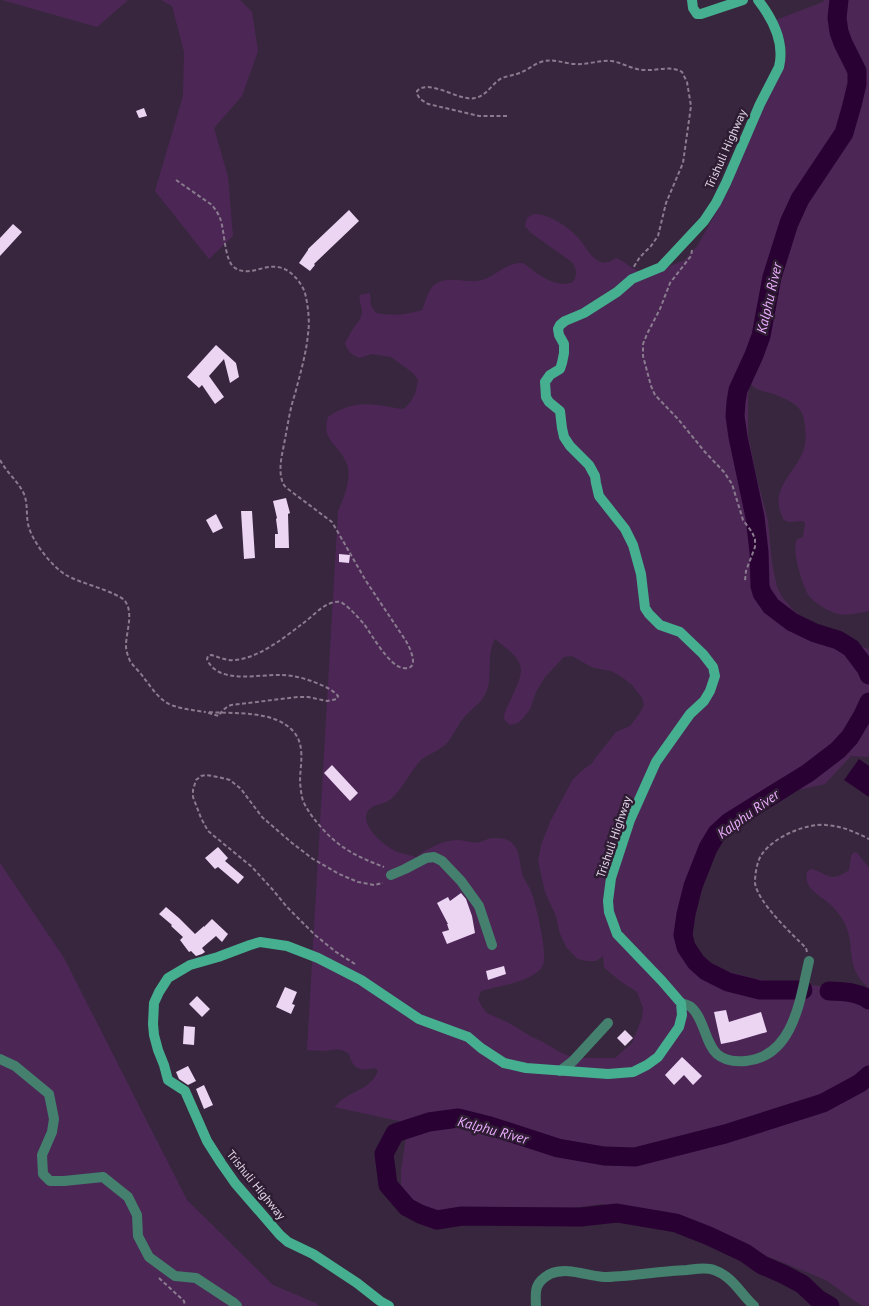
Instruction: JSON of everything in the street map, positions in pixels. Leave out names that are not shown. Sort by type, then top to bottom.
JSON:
[{"type":"street","points":[[692,0],[693,8],[697,14],[743,0]]},
{"type":"street","name":"Trishuli Highway","points":[[389,1306],[313,1254],[288,1242],[235,1183],[213,1151],[185,1091],[168,1080],[154,1035],[154,1003],[168,978],[190,965],[260,942],[287,946],[318,958],[361,980],[419,1019],[468,1037],[504,1063],[526,1068],[608,1074],[633,1072],[658,1057],[679,1027],[682,1014],[681,1003],[617,934],[608,912],[608,901],[611,878],[630,820],[656,762],[690,714],[704,701],[715,676],[713,667],[704,654],[680,632],[660,625],[644,608],[641,574],[633,545],[625,529],[599,496],[595,476],[589,465],[570,446],[564,437],[560,411],[546,397],[545,382],[550,375],[560,369],[562,363],[564,344],[559,335],[558,329],[560,325],[565,320],[584,312],[617,292],[632,279],[660,267],[696,230],[716,203],[781,62],[779,40],[770,19],[758,0]]},
{"type":"street","points":[[391,875],[426,858],[434,857],[442,861],[461,881],[479,906],[492,946]]},
{"type":"street","points":[[681,1003],[691,1006],[712,1047],[724,1059],[737,1062],[764,1056],[776,1047],[786,1035],[797,1014],[809,961]]},
{"type":"street","points":[[560,1071],[573,1061],[608,1023]]},
{"type":"street","points":[[0,1058],[15,1066],[49,1094],[54,1119],[52,1132],[42,1155],[43,1174],[50,1181],[103,1177],[128,1196],[137,1215],[138,1236],[149,1257],[175,1276],[196,1278],[237,1306]]},
{"type":"street","points":[[536,1306],[535,1295],[538,1283],[543,1278],[561,1271],[606,1277],[666,1270],[701,1269],[714,1270],[724,1275],[737,1286],[743,1296],[754,1306]]},
{"type":"path","points":[[507,116],[479,116],[428,104],[420,98],[417,91],[421,88],[430,88],[468,99],[477,98],[501,78],[551,60],[575,64],[612,61],[645,70],[673,68],[682,72],[687,82],[691,106],[684,162],[666,203],[658,236],[632,269]]},
{"type":"path","points":[[0,460],[16,480],[24,495],[27,504],[29,530],[46,555],[65,575],[114,594],[122,598],[126,603],[129,614],[126,650],[128,657],[163,700],[179,707],[219,716],[221,711],[230,705],[289,698],[308,697],[327,702],[337,699],[337,694],[332,690],[314,682],[282,675],[243,676],[221,674],[212,668],[207,660],[208,656],[211,655],[235,660],[257,654],[296,629],[322,607],[334,602],[341,602],[353,612],[381,649],[397,666],[408,668],[412,664],[413,659],[406,641],[366,581],[332,522],[288,489],[282,482],[280,471],[281,459],[309,334],[307,306],[303,287],[292,273],[279,267],[269,266],[245,271],[232,266],[227,258],[223,226],[216,210],[212,205],[176,180]]},
{"type":"path","points":[[693,248],[691,256],[670,283],[660,310],[646,334],[643,344],[643,356],[655,395],[724,472],[732,484],[743,520],[755,539],[755,547],[746,571],[745,582]]},
{"type":"path","points":[[205,712],[269,717],[289,727],[294,732],[300,745],[302,758],[300,785],[304,804],[339,845],[358,856],[387,868],[391,875],[389,879],[374,885],[366,885],[348,879],[314,859],[276,830],[262,817],[236,784],[224,778],[206,775],[197,778],[194,784],[193,797],[208,831],[252,867],[287,907],[315,935],[336,952],[354,963],[359,971],[361,980]]},
{"type":"path","points":[[809,961],[806,948],[760,897],[755,884],[756,870],[762,854],[778,838],[808,826],[824,824],[844,828],[869,839]]},
{"type":"shaded area","points":[[2,0],[128,0],[97,27]]},
{"type":"shaded area","points":[[161,0],[240,0],[252,12],[258,51],[242,96],[214,128],[228,177],[233,236],[209,259],[155,191],[183,96],[184,52],[172,6]]},
{"type":"shaded area","points":[[824,0],[869,0],[869,611],[843,615],[828,610],[817,604],[809,596],[801,577],[796,545],[797,540],[803,536],[805,523],[803,521],[789,522],[784,520],[779,499],[784,483],[804,449],[805,429],[801,411],[790,401],[759,390],[751,384],[748,399],[748,434],[768,521],[772,563],[777,587],[782,597],[795,612],[811,623],[839,634],[869,650],[869,757],[851,756],[825,784],[794,791],[768,802],[734,828],[719,845],[709,861],[699,887],[691,924],[690,940],[694,951],[700,959],[727,971],[751,978],[783,983],[846,988],[869,993],[869,1306],[862,1306],[826,1280],[671,1217],[602,1204],[549,1211],[429,1211],[412,1204],[401,1189],[401,1171],[406,1137],[422,1126],[334,1107],[343,1099],[368,1085],[378,1071],[375,1068],[358,1068],[353,1063],[349,1054],[343,1050],[307,1050],[338,511],[345,493],[349,474],[343,456],[329,437],[326,425],[328,417],[346,407],[355,405],[405,408],[415,394],[418,380],[413,373],[391,357],[372,354],[359,358],[348,350],[345,343],[362,314],[360,295],[370,293],[371,306],[376,313],[394,315],[410,313],[422,310],[433,286],[439,282],[444,280],[482,280],[516,263],[525,264],[541,276],[556,283],[567,284],[573,282],[576,272],[572,262],[531,233],[525,226],[527,218],[533,214],[546,216],[565,226],[580,240],[591,255],[603,263],[616,258],[642,272],[668,267],[685,260],[698,245],[729,189],[784,65],[786,54],[785,42],[776,20]],"holes":[[[495,639],[513,654],[520,666],[519,680],[504,719],[510,725],[518,723],[524,717],[530,709],[536,692],[545,677],[564,657],[572,656],[594,668],[611,671],[619,675],[632,685],[642,698],[644,705],[630,726],[616,732],[591,764],[573,779],[550,822],[541,845],[538,861],[545,892],[556,916],[559,931],[566,947],[578,959],[596,961],[603,956],[604,967],[637,992],[643,1008],[642,1018],[632,1043],[615,1058],[584,1058],[566,1055],[511,1024],[487,1013],[478,999],[481,991],[532,976],[543,965],[543,941],[536,908],[531,891],[523,876],[516,847],[513,844],[508,840],[498,838],[481,842],[452,840],[425,851],[416,857],[397,852],[388,847],[377,838],[367,822],[366,817],[369,809],[389,801],[422,759],[445,745],[462,720],[483,698],[489,684],[491,652]]]},
{"type":"shaded area","points":[[859,759],[869,766],[869,797],[844,780]]},
{"type":"shaded area","points":[[854,852],[858,854],[869,868],[869,988],[856,971],[853,963],[850,938],[843,920],[831,905],[810,887],[806,878],[807,872],[811,869],[833,877],[843,874],[849,870],[851,856]]},
{"type":"shaded area","points":[[0,863],[64,958],[187,1200],[273,1285],[318,1304],[318,1306],[0,1306]]},
{"type":"building","points":[[144,108],[147,116],[139,118],[136,111]]},
{"type":"building","points":[[349,210],[359,221],[314,264],[310,271],[299,263],[308,249]]},
{"type":"building","points":[[13,224],[22,232],[0,256],[0,238]]},
{"type":"building","points":[[216,345],[236,363],[239,377],[230,383],[224,359],[209,376],[224,397],[215,404],[202,385],[199,388],[187,377]]},
{"type":"building","points":[[286,498],[290,513],[288,514],[289,548],[275,548],[275,534],[278,534],[273,501]]},
{"type":"building","points":[[241,511],[252,511],[255,558],[244,559]]},
{"type":"building","points":[[216,514],[223,528],[213,533],[206,520]]},
{"type":"building","points":[[339,554],[350,555],[349,563],[339,562]]},
{"type":"building","points":[[332,765],[358,793],[350,801],[324,773]]},
{"type":"building","points":[[218,847],[228,858],[225,861],[244,877],[238,884],[218,867],[215,869],[205,858]]},
{"type":"building","points":[[461,893],[466,899],[472,916],[475,933],[447,944],[442,932],[449,930],[448,924],[437,903],[448,897],[450,901]]},
{"type":"building","points":[[166,907],[195,934],[212,919],[228,934],[222,942],[216,936],[202,948],[205,952],[196,956],[191,951],[189,952],[180,940],[183,937],[159,914]]},
{"type":"building","points":[[504,966],[506,974],[488,980],[486,971]]},
{"type":"building","points":[[285,987],[297,992],[292,1004],[295,1005],[291,1014],[276,1007]]},
{"type":"building","points":[[197,996],[210,1009],[202,1017],[189,1004]]},
{"type":"building","points":[[726,1010],[729,1022],[761,1012],[767,1032],[721,1044],[714,1012]]},
{"type":"building","points":[[184,1026],[195,1027],[194,1045],[183,1044]]},
{"type":"building","points":[[625,1030],[633,1038],[625,1046],[617,1038]]},
{"type":"building","points":[[682,1057],[702,1076],[693,1085],[684,1075],[674,1085],[665,1075]]},
{"type":"building","points":[[188,1066],[196,1081],[188,1085],[179,1079],[176,1072]]},
{"type":"building","points":[[204,1085],[213,1105],[204,1109],[196,1089]]},
{"type":"waterway","name":"Kalphu River","points":[[839,0],[837,18],[839,32],[857,71],[857,84],[852,105],[844,133],[800,199],[789,223],[772,277],[761,336],[738,390],[735,416],[755,517],[762,593],[771,606],[792,622],[815,633],[838,640],[851,648],[869,675]]},
{"type":"waterway","name":"Kalphu River","points":[[803,990],[760,990],[728,982],[706,971],[696,962],[686,947],[683,935],[686,914],[693,886],[708,848],[717,833],[729,822],[808,773],[838,750],[850,737],[869,702]]},
{"type":"waterway","name":"Kalphu River","points":[[829,991],[855,994],[869,1000]]},
{"type":"waterway","name":"Kalphu River","points":[[830,1306],[818,1299],[802,1284],[762,1265],[745,1253],[676,1223],[617,1213],[581,1217],[462,1216],[437,1220],[407,1207],[388,1185],[384,1154],[395,1133],[429,1122],[458,1118],[490,1126],[558,1148],[604,1156],[635,1157],[725,1134],[823,1103],[860,1083],[869,1075]]}]
